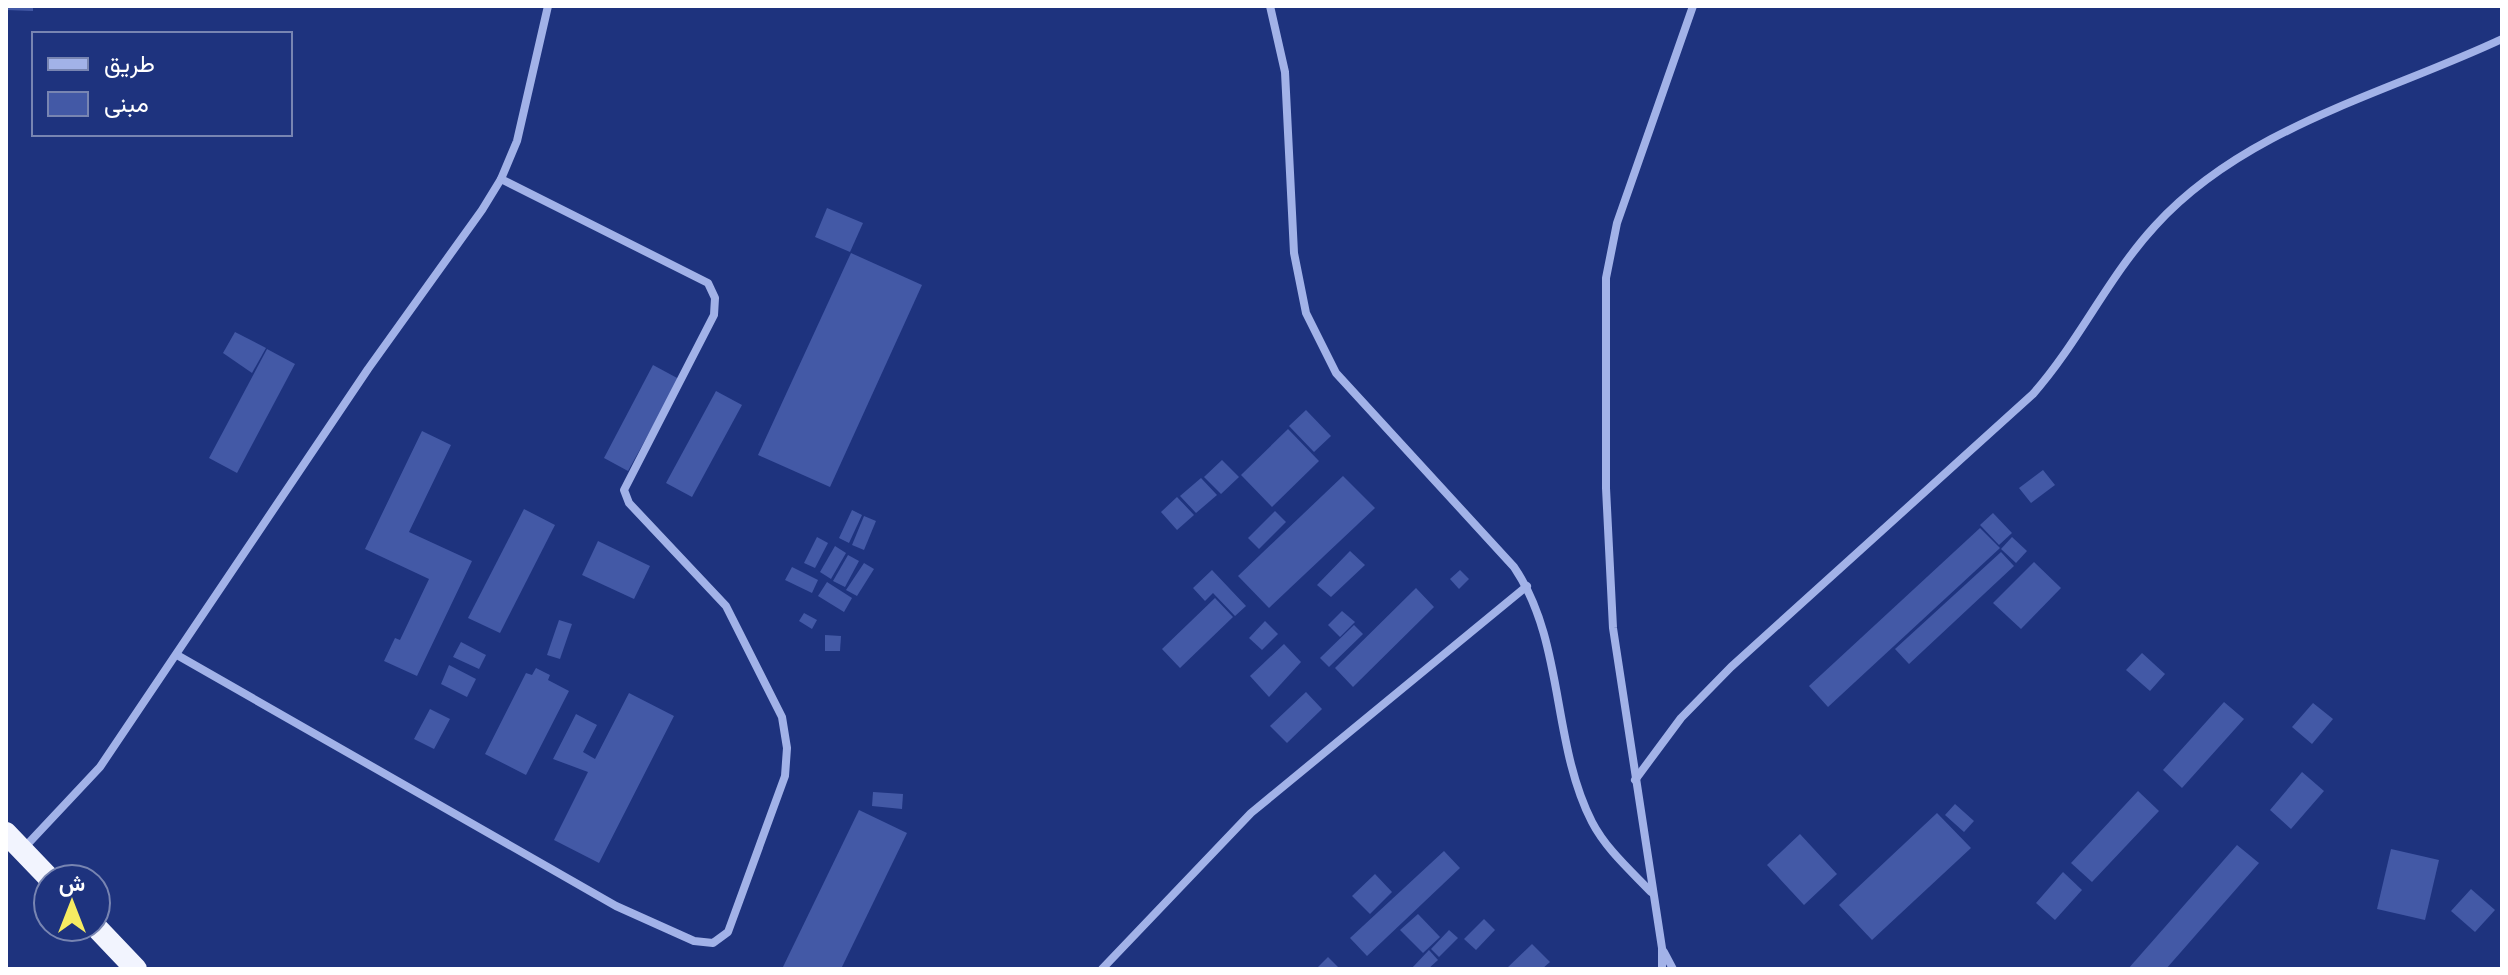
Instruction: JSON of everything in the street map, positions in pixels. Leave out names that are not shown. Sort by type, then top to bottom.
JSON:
[{"type":"highway","points":[[6,833],[35,863]]},
{"type":"highway","points":[[111,943],[136,969]]},
{"type":"street","points":[[23,850],[100,767],[368,369],[501,179],[517,141],[548,6]]},
{"type":"street","points":[[1270,6],[1287,84],[1294,253],[1306,313],[1336,373],[1514,567],[1527,586],[1542,625],[1583,801],[1605,844],[1651,892]]},
{"type":"street","points":[[1662,969],[1662,948],[1613,628],[1606,488],[1606,278],[1617,223],[1693,6]]},
{"type":"street","points":[[1635,780],[1681,718],[1731,667],[2033,394],[2051,373],[2132,253],[2185,196],[2255,148],[2300,125],[2502,39]]},
{"type":"street","points":[[177,655],[616,906],[694,941],[713,943],[728,932],[785,776],[787,748],[782,717],[726,606],[629,503],[624,490],[714,315],[715,298],[708,283],[501,179]]},
{"type":"street","points":[[1102,969],[1251,813],[1527,586]]},
{"type":"street","points":[[1662,948],[1673,969]]},
{"type":"building","points":[[6,6],[33,6],[33,11],[6,10]]},
{"type":"building","points":[[827,208],[863,223],[850,252],[815,237]]},
{"type":"building","points":[[851,253],[922,285],[830,487],[758,455]]},
{"type":"building","points":[[235,332],[266,348],[252,373],[223,353]]},
{"type":"building","points":[[267,349],[295,364],[237,473],[209,458]]},
{"type":"building","points":[[653,365],[679,379],[628,471],[604,458]]},
{"type":"building","points":[[716,391],[742,405],[692,497],[666,483]]},
{"type":"building","points":[[1306,410],[1331,436],[1314,452],[1289,426]]},
{"type":"building","points":[[1288,429],[1319,461],[1272,507],[1241,475]]},
{"type":"building","points":[[422,431],[451,445],[409,532],[472,561],[417,676],[384,661],[395,638],[400,640],[429,579],[365,549]]},
{"type":"building","points":[[1222,460],[1239,477],[1221,494],[1204,477]]},
{"type":"building","points":[[2043,470],[2055,485],[2031,503],[2019,488]]},
{"type":"building","points":[[1343,476],[1375,508],[1269,608],[1238,576]]},
{"type":"building","points":[[1201,478],[1217,495],[1196,513],[1180,496]]},
{"type":"building","points":[[1177,497],[1194,515],[1177,530],[1161,512]]},
{"type":"building","points":[[524,509],[555,525],[500,633],[468,618]]},
{"type":"building","points":[[852,510],[862,515],[849,543],[839,538]]},
{"type":"building","points":[[1275,511],[1286,522],[1259,549],[1248,538]]},
{"type":"building","points":[[1993,513],[2012,533],[1999,545],[1980,525]]},
{"type":"building","points":[[864,516],[876,521],[864,550],[852,545]]},
{"type":"building","points":[[1980,528],[2000,548],[1828,707],[1809,686]]},
{"type":"building","points":[[817,537],[828,543],[815,568],[804,563]]},
{"type":"building","points":[[2012,537],[2027,551],[2016,563],[2001,549]]},
{"type":"building","points":[[598,541],[650,566],[634,599],[582,575]]},
{"type":"building","points":[[835,546],[846,553],[831,579],[820,572]]},
{"type":"building","points":[[1350,551],[1365,565],[1331,597],[1317,585]]},
{"type":"building","points":[[2001,552],[2014,566],[1909,664],[1895,649]]},
{"type":"building","points":[[848,555],[859,561],[845,587],[833,581]]},
{"type":"building","points":[[2034,562],[2061,588],[2021,629],[1993,603]]},
{"type":"building","points":[[864,563],[874,569],[857,596],[846,590]]},
{"type":"building","points":[[792,567],[818,580],[812,593],[785,580]]},
{"type":"building","points":[[1212,570],[1246,606],[1235,616],[1213,593],[1205,601],[1193,588]]},
{"type":"building","points":[[1460,570],[1469,579],[1459,589],[1450,579]]},
{"type":"building","points":[[827,582],[852,598],[844,612],[818,596]]},
{"type":"building","points":[[1416,588],[1434,607],[1353,687],[1335,668]]},
{"type":"building","points":[[1215,598],[1233,617],[1180,668],[1162,649]]},
{"type":"building","points":[[1342,611],[1355,622],[1340,637],[1328,625]]},
{"type":"building","points":[[804,613],[817,620],[812,629],[799,621]]},
{"type":"building","points":[[559,620],[572,624],[560,659],[547,655]]},
{"type":"building","points":[[1265,621],[1278,634],[1262,650],[1249,638]]},
{"type":"building","points":[[1354,625],[1363,634],[1329,667],[1320,658]]},
{"type":"building","points":[[825,635],[841,636],[840,651],[825,651]]},
{"type":"building","points":[[461,642],[486,655],[479,669],[453,657]]},
{"type":"building","points":[[1284,644],[1301,662],[1269,697],[1250,676]]},
{"type":"building","points":[[2142,653],[2165,674],[2150,691],[2126,670]]},
{"type":"building","points":[[449,665],[476,679],[467,697],[441,684]]},
{"type":"building","points":[[536,668],[550,675],[548,680],[569,691],[526,775],[485,754],[526,673],[532,675]]},
{"type":"building","points":[[1306,692],[1322,709],[1287,743],[1270,726]]},
{"type":"building","points":[[629,693],[674,716],[599,863],[554,840],[588,772],[553,759],[576,714],[597,725],[583,752],[595,759]]},
{"type":"building","points":[[2224,702],[2244,719],[2182,788],[2163,770]]},
{"type":"building","points":[[2313,703],[2333,719],[2312,744],[2292,727]]},
{"type":"building","points":[[430,709],[450,719],[434,749],[414,739]]},
{"type":"building","points":[[2302,772],[2324,791],[2291,829],[2270,810]]},
{"type":"building","points":[[2138,791],[2159,811],[2092,882],[2071,863]]},
{"type":"building","points":[[873,792],[903,794],[902,809],[872,806]]},
{"type":"building","points":[[1955,804],[1974,821],[1964,832],[1945,815]]},
{"type":"building","points":[[859,810],[907,833],[841,969],[782,969]]},
{"type":"building","points":[[1937,813],[1971,848],[1872,940],[1839,905]]},
{"type":"building","points":[[1800,834],[1837,874],[1804,905],[1767,865]]},
{"type":"building","points":[[2237,845],[2259,863],[2166,969],[2128,969]]},
{"type":"building","points":[[2391,849],[2439,860],[2425,920],[2377,909]]},
{"type":"building","points":[[1444,851],[1460,868],[1367,956],[1350,938]]},
{"type":"building","points":[[2063,872],[2082,890],[2055,920],[2036,903]]},
{"type":"building","points":[[1375,874],[1392,892],[1370,914],[1352,896]]},
{"type":"building","points":[[2471,889],[2495,910],[2475,932],[2451,911]]},
{"type":"building","points":[[1418,914],[1440,937],[1423,953],[1400,930]]},
{"type":"building","points":[[1484,919],[1495,930],[1476,950],[1464,939]]},
{"type":"building","points":[[1449,930],[1458,938],[1439,957],[1431,949]]},
{"type":"building","points":[[1532,944],[1550,962],[1542,969],[1506,969]]},
{"type":"building","points":[[1429,950],[1438,960],[1428,969],[1411,969]]},
{"type":"building","points":[[1328,957],[1340,969],[1316,969]]}]
